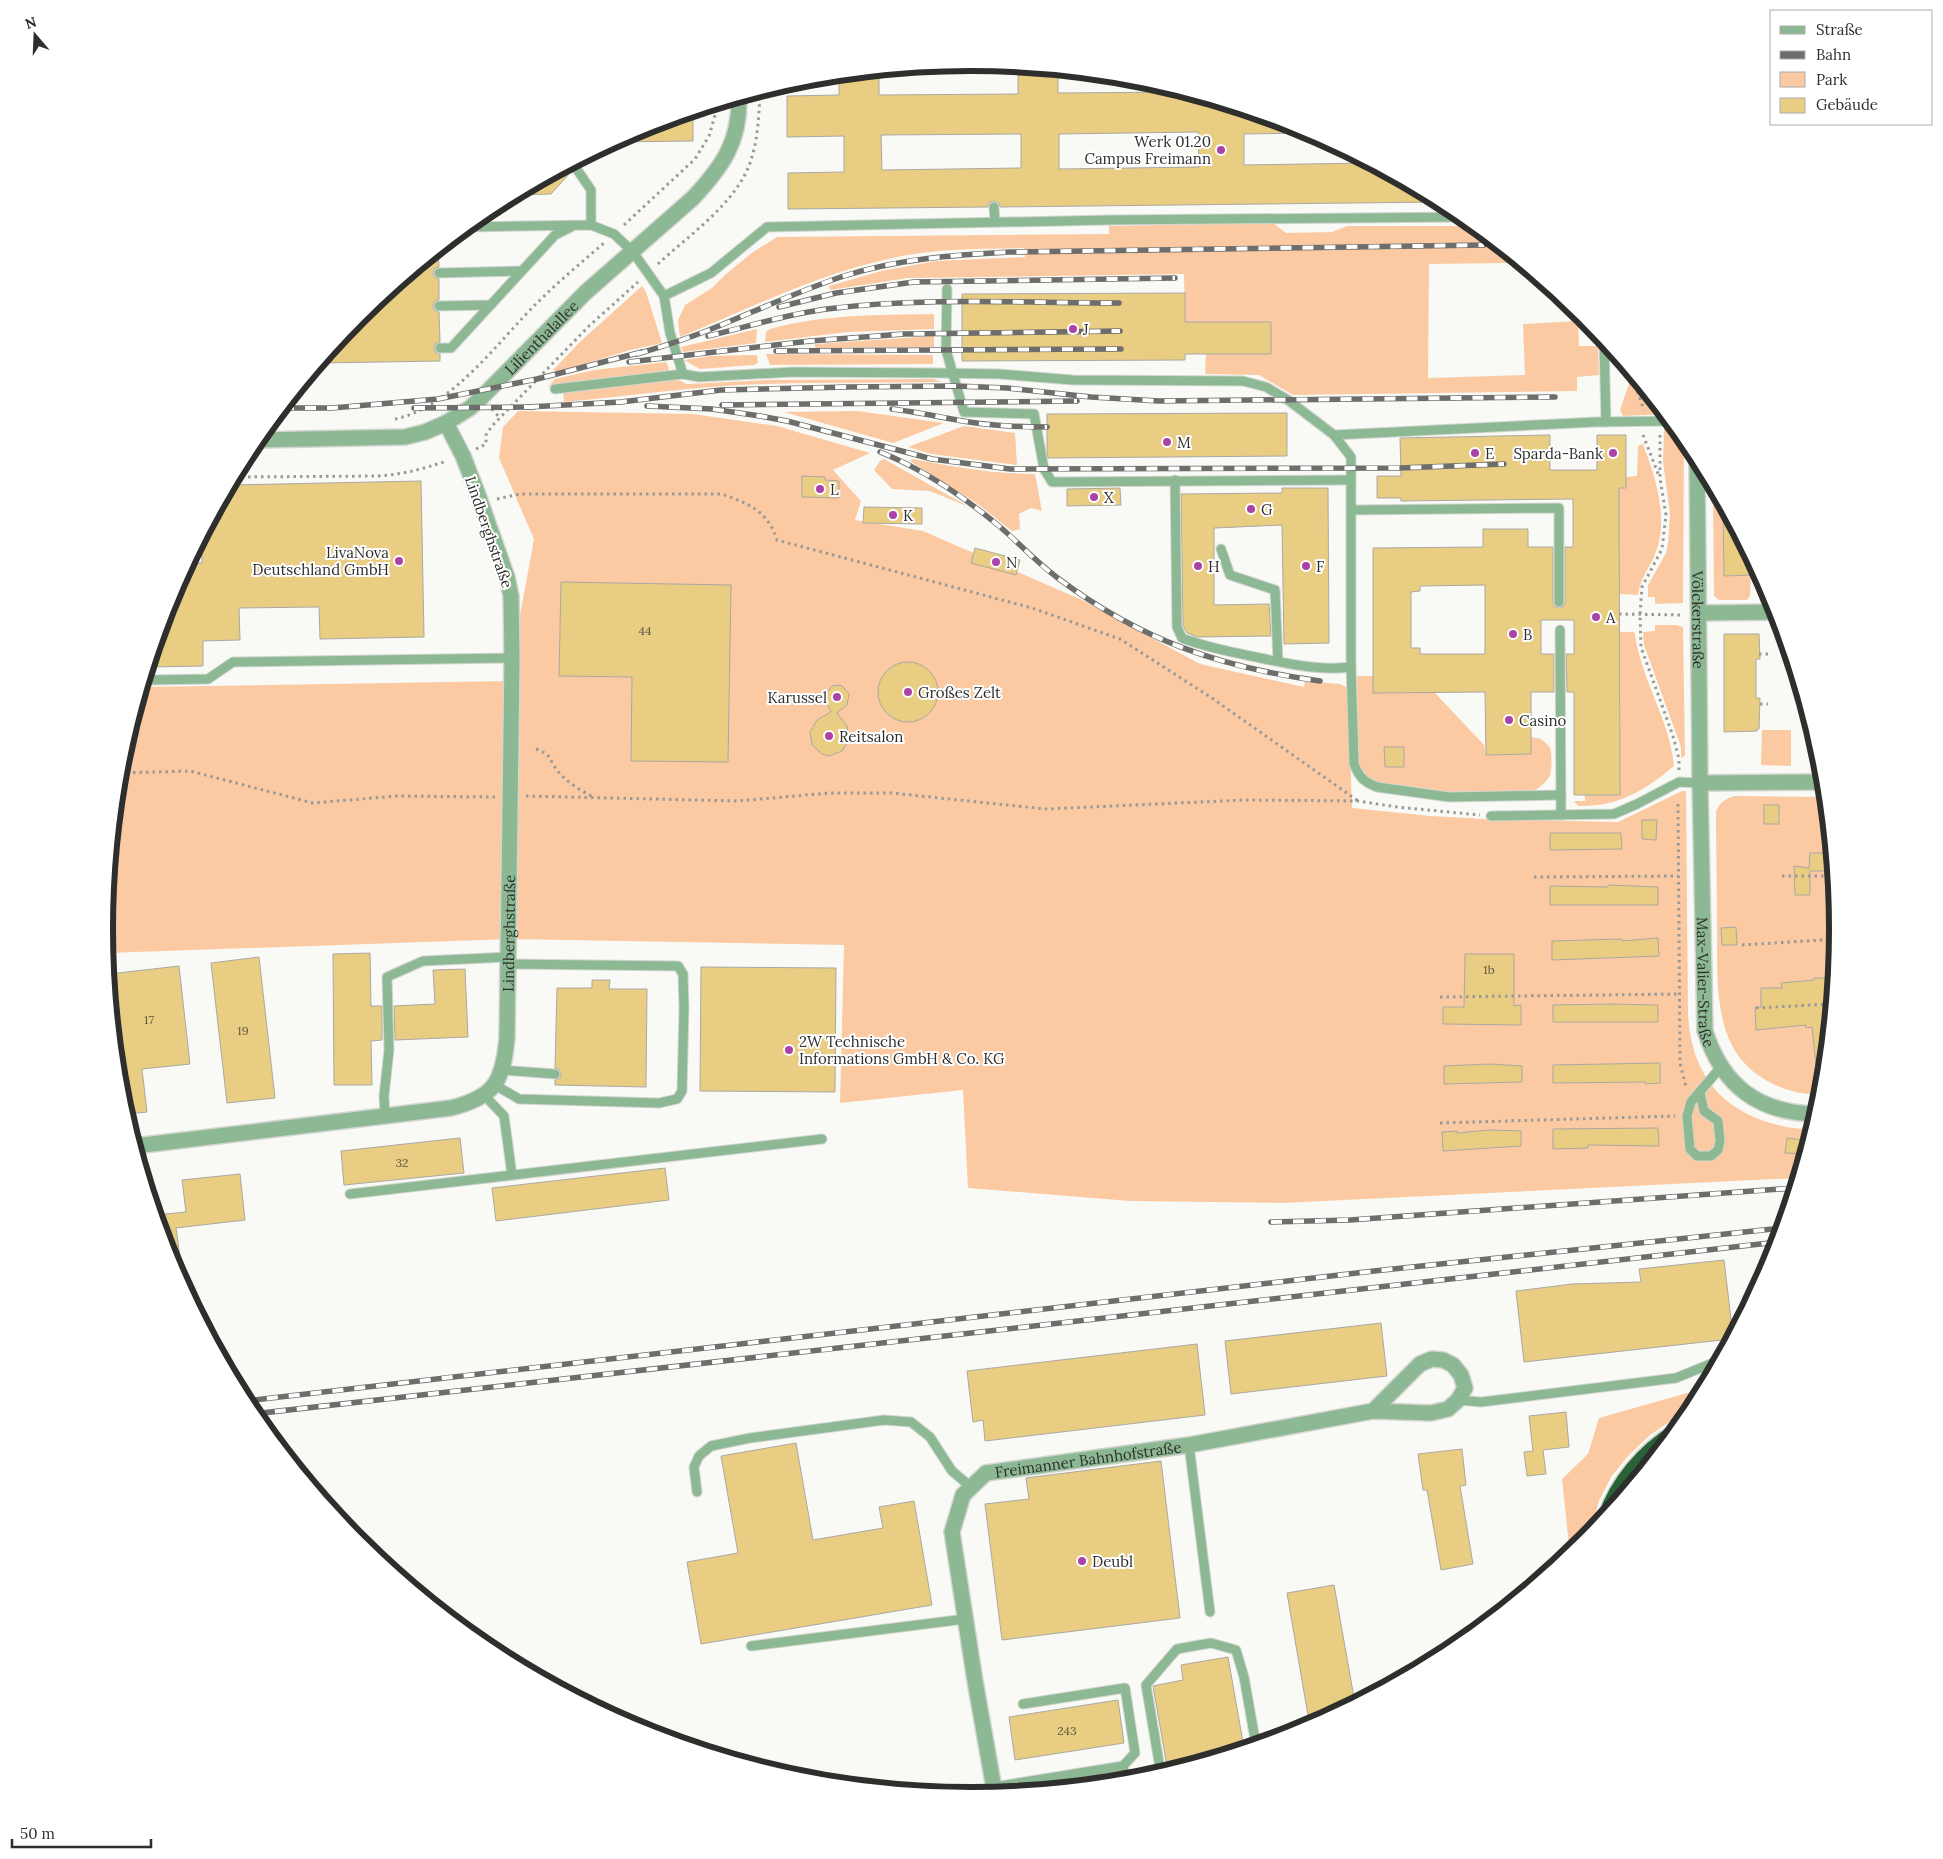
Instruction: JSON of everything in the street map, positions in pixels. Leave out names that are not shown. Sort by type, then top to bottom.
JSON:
[{"type":"highway","points":[[1613,1500],[1628,1473],[1658,1444]]},
{"type":"street","name":"Lilienthalallee","points":[[267,440],[395,438],[424,432],[446,423],[464,412],[481,398],[586,292],[693,198],[718,169],[734,141],[738,124],[739,103]]},
{"type":"street","name":"Lindberghstraße","points":[[446,423],[463,456],[482,504],[500,554],[511,596],[512,658],[507,1038],[502,1070],[490,1090]]},
{"type":"street","name":"Völckerstraße","points":[[1697,472],[1700,783]]},
{"type":"street","points":[[1699,613],[1768,612]]},
{"type":"street","points":[[1700,783],[1816,782]]},
{"type":"street","name":"Max-Valier-Straße","points":[[1700,783],[1706,1031],[1712,1052],[1721,1067],[1741,1090],[1761,1103],[1785,1111],[1809,1113]]},
{"type":"street","points":[[141,1145],[451,1108],[469,1104],[490,1090]]},
{"type":"street","points":[[1373,1411],[1420,1364],[1432,1359],[1443,1360],[1453,1365],[1461,1375],[1465,1388],[1458,1400]]},
{"type":"street","name":"Freimanner Bahnhofstraße","points":[[995,1787],[952,1532],[964,1494],[986,1473],[1190,1445],[1373,1411],[1431,1413],[1448,1409],[1458,1400]]},
{"type":"lane","points":[[576,168],[591,190],[591,225]]},
{"type":"lane","points":[[994,207],[995,222]]},
{"type":"lane","points":[[664,296],[711,273],[767,227],[995,222],[1450,217]]},
{"type":"lane","points":[[440,348],[451,348],[554,235],[567,228],[591,225],[614,234],[633,252],[664,296],[670,333],[683,374]]},
{"type":"lane","points":[[481,226],[580,226]]},
{"type":"lane","points":[[439,273],[522,272]]},
{"type":"lane","points":[[947,289],[946,350],[964,412],[1034,414],[1044,469],[1052,482],[1351,480]]},
{"type":"lane","points":[[439,306],[491,305]]},
{"type":"lane","points":[[1604,351],[1606,422]]},
{"type":"lane","points":[[556,389],[683,374],[699,377],[794,372],[999,374],[1073,380],[1244,381],[1266,386],[1288,400],[1334,435],[1351,457],[1351,666],[1354,764],[1358,775],[1366,783],[1377,787],[1449,797],[1560,796]]},
{"type":"lane","points":[[1334,435],[1661,421]]},
{"type":"lane","points":[[1175,480],[1177,627],[1182,638],[1205,647],[1307,667],[1337,668],[1351,666]]},
{"type":"lane","points":[[1351,510],[1559,508],[1559,602]]},
{"type":"lane","points":[[1221,549],[1230,575],[1276,590],[1278,661]]},
{"type":"lane","points":[[1560,630],[1561,815]]},
{"type":"lane","points":[[151,680],[208,679],[233,662],[512,658]]},
{"type":"lane","points":[[1491,816],[1614,814],[1678,782],[1700,783]]},
{"type":"lane","points":[[385,1116],[384,1096],[389,1050],[387,977],[423,960],[678,966],[683,974],[684,1008],[682,1091],[677,1099],[665,1102],[519,1098],[490,1090]]},
{"type":"lane","points":[[1700,1093],[1704,1111],[1718,1121],[1720,1130],[1718,1150],[1711,1156],[1697,1156],[1690,1149],[1687,1116],[1691,1102],[1721,1067]]},
{"type":"lane","points":[[502,1070],[555,1074]]},
{"type":"lane","points":[[490,1090],[504,1116],[512,1176]]},
{"type":"lane","points":[[350,1194],[822,1139]]},
{"type":"lane","points":[[1458,1400],[1481,1402],[1676,1378],[1712,1363]]},
{"type":"lane","points":[[697,1492],[694,1468],[699,1456],[711,1446],[750,1438],[884,1420],[911,1422],[930,1437],[952,1471],[971,1487]]},
{"type":"lane","points":[[1190,1445],[1210,1612]]},
{"type":"lane","points":[[751,1646],[966,1619]]},
{"type":"lane","points":[[1160,1766],[1146,1685],[1177,1649],[1211,1643],[1236,1650],[1244,1677],[1255,1739]]},
{"type":"lane","points":[[1014,1787],[1123,1766],[1135,1753],[1125,1688],[1023,1704]]},
{"type":"lane","points":[[1123,1766],[1124,1773]]},
{"type":"path","name":"Lilienthalallee","points":[[391,420],[426,408],[458,385],[475,369],[538,302],[695,159],[709,136],[716,110]]},
{"type":"path","points":[[1637,389],[1644,406],[1641,422],[1660,478],[1666,515],[1662,549],[1642,587],[1640,615],[1641,647],[1675,744],[1679,759],[1678,782]]},
{"type":"path","points":[[1660,478],[1661,421]]},
{"type":"path","points":[[482,504],[504,496],[520,494],[722,494],[751,505],[772,526],[777,540],[1032,608],[1120,639],[1220,703],[1358,801]]},
{"type":"path","points":[[1619,614],[1674,615]]},
{"type":"path","points":[[1760,654],[1768,654]]},
{"type":"path","points":[[1760,704],[1768,704]]},
{"type":"path","points":[[536,749],[548,754],[558,771],[568,781],[595,798]]},
{"type":"path","points":[[128,772],[190,771],[313,803],[398,796],[477,798],[510,796],[738,801],[829,793],[891,793],[1046,809],[1244,800],[1358,801],[1396,807],[1491,816]]},
{"type":"path","points":[[1678,804],[1680,1063],[1691,1102]]},
{"type":"path","points":[[1534,877],[1678,876]]},
{"type":"path","points":[[1782,876],[1828,876]]},
{"type":"path","points":[[1742,945],[1830,940]]},
{"type":"path","points":[[1440,997],[1680,994]]},
{"type":"path","points":[[1756,1008],[1826,1004]]},
{"type":"path","points":[[1440,1123],[1687,1116]]},
{"type":"green space","points":[[1273,223],[1286,233],[1332,232],[1347,226],[1462,226],[1506,259],[1507,263],[1429,264],[1428,378],[1525,375],[1523,324],[1576,321],[1578,323],[1579,346],[1598,346],[1599,375],[1577,377],[1577,391],[1293,395],[1259,375],[1205,374],[1206,354],[1271,354],[1271,322],[1206,322],[1185,326],[1184,274],[908,278],[830,290],[829,286],[881,271],[936,261],[1025,257],[1024,248],[934,251],[890,258],[859,266],[798,287],[680,337],[678,320],[685,305],[712,288],[753,252],[777,237],[1109,234],[1109,226]]},
{"type":"green space","points":[[642,286],[646,292],[662,343],[630,350],[559,372],[553,370],[581,341]]},
{"type":"green space","points":[[934,314],[934,329],[847,332],[765,342],[766,332],[770,329],[811,320],[852,316]]},
{"type":"green space","points":[[757,329],[756,343],[683,352],[681,347]]},
{"type":"green space","points":[[934,336],[934,347],[815,348],[815,344]]},
{"type":"green space","points":[[766,354],[933,355],[933,364],[770,365]]},
{"type":"green space","points":[[757,355],[758,363],[754,365],[700,369],[684,360],[711,356]]},
{"type":"green space","points":[[666,362],[669,368],[668,372],[548,387],[555,379],[594,370]]},
{"type":"green space","points":[[676,379],[687,384],[769,380],[933,379],[942,382],[739,385],[564,402],[563,391]]},
{"type":"green space","points":[[1630,380],[1657,414],[1623,416],[1620,410]]},
{"type":"green space","points":[[518,411],[693,414],[777,426],[870,453],[833,470],[861,501],[855,520],[923,531],[1082,600],[1200,664],[1304,687],[1305,681],[1340,684],[1348,688],[1352,808],[1484,819],[1618,822],[1682,791],[1686,791],[1688,1014],[1694,1050],[1708,1080],[1718,1093],[1731,1104],[1764,1121],[1806,1129],[1793,1178],[1282,1203],[1130,1201],[968,1188],[963,1090],[840,1103],[844,945],[510,939],[114,953],[115,873],[121,817],[130,762],[148,687],[508,681],[534,539],[499,458],[503,427]]},
{"type":"green space","points":[[857,411],[944,423],[893,443],[784,412]]},
{"type":"green space","points":[[964,426],[1015,433],[1017,465],[931,454],[908,447]]},
{"type":"green space","points":[[1664,429],[1668,429],[1684,451],[1683,603],[1655,604],[1655,597],[1648,597],[1648,585],[1666,553],[1668,544],[1670,514],[1663,461]]},
{"type":"green space","points":[[1643,444],[1659,496],[1661,509],[1660,536],[1655,555],[1641,582],[1638,595],[1619,594],[1619,488],[1626,488],[1626,477],[1637,476],[1638,446]]},
{"type":"green space","points":[[884,459],[969,507],[930,491],[892,489],[874,470],[880,461]]},
{"type":"green space","points":[[913,459],[974,470],[1035,474],[1042,511],[1031,508],[1019,514],[1020,529],[1012,531],[975,502],[910,461]]},
{"type":"green space","points":[[1713,497],[1723,516],[1724,576],[1751,575],[1750,596],[1747,600],[1719,600],[1714,596]]},
{"type":"green space","points":[[1655,625],[1683,627],[1685,756],[1681,758],[1681,747],[1644,645],[1643,632],[1655,631]]},
{"type":"green space","points":[[1619,632],[1634,632],[1635,634],[1643,668],[1667,732],[1674,766],[1652,783],[1630,796],[1606,804],[1578,806],[1574,801],[1585,801],[1585,795],[1620,795]]},
{"type":"green space","points":[[1357,676],[1373,676],[1374,693],[1435,693],[1484,745],[1486,755],[1531,754],[1531,737],[1541,739],[1551,750],[1551,773],[1549,777],[1537,789],[1505,794],[1426,791],[1382,784],[1370,779],[1364,774],[1358,764]]},
{"type":"green space","points":[[1762,730],[1791,730],[1791,766],[1761,765]]},
{"type":"green space","points":[[1734,796],[1819,797],[1828,873],[1830,930],[1828,986],[1822,1042],[1814,1093],[1790,1090],[1775,1085],[1761,1077],[1745,1064],[1733,1047],[1725,1029],[1718,989],[1717,968],[1716,812],[1719,806],[1728,798]]},
{"type":"green space","points":[[1695,1391],[1677,1417],[1650,1435],[1628,1456],[1611,1477],[1599,1501],[1594,1519],[1569,1545],[1562,1479],[1588,1454],[1599,1418]]},
{"type":"building","name":"Werk 01.20 Campus Freimann","points":[[1018,73],[1058,76],[1058,93],[1158,92],[1194,100],[1290,133],[1244,134],[1244,165],[1357,163],[1401,186],[1426,202],[1000,207],[999,203],[994,201],[990,202],[988,207],[788,209],[788,173],[844,172],[844,136],[787,137],[787,96],[839,95],[839,82],[879,77],[879,95],[1018,94]],"holes":[[[1198,132],[1199,167],[1059,169],[1059,134]],[[1021,134],[1021,168],[882,170],[881,135]]]},
{"type":"building","points":[[693,118],[693,141],[632,142]]},
{"type":"building","points":[[565,174],[569,174],[551,194],[528,195]]},
{"type":"building","points":[[438,258],[439,267],[435,268],[433,273],[434,277],[439,279],[439,300],[435,301],[433,306],[434,310],[439,312],[440,342],[435,344],[434,348],[436,353],[440,354],[440,361],[327,363],[406,284]]},
{"type":"building","name":"J","points":[[1185,293],[1185,322],[1271,322],[1271,354],[1185,354],[1185,360],[962,361],[962,294]]},
{"type":"building","name":"M","points":[[1287,413],[1287,456],[1048,458],[1047,453],[1047,414]]},
{"type":"building","points":[[1550,435],[1550,470],[1597,470],[1597,435],[1626,435],[1626,488],[1619,488],[1620,795],[1574,795],[1574,692],[1567,692],[1566,654],[1574,654],[1574,620],[1541,620],[1541,654],[1554,654],[1554,692],[1531,692],[1531,754],[1486,755],[1485,692],[1373,693],[1373,548],[1483,547],[1483,529],[1528,529],[1528,547],[1553,547],[1553,602],[1555,607],[1559,608],[1564,606],[1565,602],[1565,547],[1573,547],[1573,499],[1401,501],[1401,498],[1377,498],[1377,476],[1401,476],[1400,438]],"holes":[[[1485,585],[1485,654],[1420,654],[1420,648],[1411,648],[1411,592],[1420,591],[1420,586]]]},
{"type":"building","name":"L","points":[[802,476],[825,477],[825,480],[839,481],[839,498],[802,497]]},
{"type":"building","points":[[421,481],[424,637],[320,639],[319,607],[239,608],[240,640],[203,641],[203,666],[155,667],[179,601],[196,563],[202,563],[202,550],[238,485]]},
{"type":"building","name":"X","points":[[1120,488],[1121,505],[1067,506],[1067,489]]},
{"type":"building","points":[[1282,488],[1328,488],[1329,643],[1284,644],[1282,525],[1214,528],[1214,605],[1269,604],[1271,636],[1197,637],[1187,633],[1183,626],[1181,494],[1282,493]]},
{"type":"building","name":"K","points":[[864,507],[922,508],[922,524],[863,523]]},
{"type":"building","points":[[1723,516],[1741,550],[1751,575],[1724,576]]},
{"type":"building","name":"N","points":[[975,548],[1020,560],[1016,575],[971,563]]},
{"type":"building","points":[[561,582],[731,585],[728,762],[631,761],[632,677],[559,676]]},
{"type":"building","points":[[1724,634],[1759,634],[1760,659],[1756,659],[1756,698],[1760,698],[1759,729],[1757,731],[1724,732]]},
{"type":"building","name":"Großes Zelt","points":[[908,662],[924,667],[929,671],[933,676],[938,692],[933,708],[929,713],[924,717],[908,722],[892,717],[887,713],[883,708],[878,692],[883,676],[887,671],[892,667]]},
{"type":"building","name":"Reitsalon","points":[[832,686],[842,686],[849,694],[847,705],[837,713],[847,726],[849,740],[842,751],[829,756],[822,754],[812,745],[810,732],[817,720],[831,712],[825,700],[825,695]]},
{"type":"building","points":[[1384,747],[1404,747],[1404,767],[1385,767]]},
{"type":"building","points":[[1764,805],[1779,805],[1779,824],[1764,824]]},
{"type":"building","points":[[1642,820],[1657,820],[1656,840],[1642,839]]},
{"type":"building","points":[[1550,833],[1621,833],[1622,849],[1550,850]]},
{"type":"building","points":[[1810,853],[1825,853],[1825,871],[1810,871],[1810,895],[1795,895],[1794,866],[1809,868]]},
{"type":"building","points":[[1608,885],[1658,887],[1658,905],[1550,905],[1550,886],[1608,887]]},
{"type":"building","points":[[1736,927],[1737,945],[1722,945],[1721,928]]},
{"type":"building","points":[[1658,938],[1659,956],[1552,960],[1552,941],[1622,939],[1622,941]]},
{"type":"building","points":[[370,953],[371,1006],[382,1006],[382,1040],[371,1041],[372,1085],[334,1085],[333,954]]},
{"type":"building","points":[[1465,954],[1514,954],[1514,1006],[1521,1005],[1521,1025],[1443,1024],[1443,1007],[1464,1007]]},
{"type":"building","points":[[259,957],[275,1098],[227,1103],[211,963]]},
{"type":"building","points":[[179,966],[190,1064],[142,1069],[147,1112],[134,1113],[121,1042],[115,973]]},
{"type":"building","points":[[701,967],[836,968],[835,1092],[700,1091]]},
{"type":"building","points":[[465,969],[468,1037],[395,1040],[394,1006],[435,1004],[433,970]]},
{"type":"building","points":[[1814,978],[1828,978],[1817,1074],[1812,1027],[1806,1028],[1806,1025],[1756,1030],[1755,1007],[1761,1007],[1761,988],[1782,988],[1781,983],[1814,980]]},
{"type":"building","points":[[592,980],[610,980],[609,989],[647,989],[646,1087],[555,1085],[555,1080],[560,1078],[561,1074],[559,1069],[555,1068],[557,988],[592,988]]},
{"type":"building","points":[[1553,1005],[1658,1005],[1658,1022],[1553,1022]]},
{"type":"building","points":[[1660,1063],[1660,1083],[1553,1083],[1553,1065]]},
{"type":"building","points":[[1490,1064],[1522,1066],[1522,1082],[1444,1084],[1444,1066]]},
{"type":"building","points":[[1658,1128],[1659,1146],[1588,1145],[1588,1148],[1553,1149],[1553,1129]]},
{"type":"building","points":[[1490,1130],[1521,1131],[1521,1146],[1443,1151],[1442,1132],[1457,1131],[1457,1133]]},
{"type":"building","points":[[460,1138],[464,1173],[344,1185],[341,1151]]},
{"type":"building","points":[[1787,1138],[1804,1140],[1800,1154],[1785,1153]]},
{"type":"building","points":[[665,1168],[669,1200],[496,1221],[492,1188]]},
{"type":"building","points":[[240,1174],[245,1220],[176,1228],[181,1262],[163,1214],[186,1212],[182,1180]]},
{"type":"building","points":[[1724,1260],[1732,1327],[1725,1340],[1524,1362],[1516,1291],[1572,1284],[1641,1282],[1639,1269]]},
{"type":"building","points":[[1381,1323],[1387,1376],[1231,1394],[1225,1341]]},
{"type":"building","points":[[1197,1344],[1205,1415],[985,1441],[983,1420],[973,1422],[967,1371]]},
{"type":"building","points":[[1566,1412],[1569,1447],[1543,1450],[1546,1474],[1527,1476],[1524,1452],[1533,1451],[1529,1416]]},
{"type":"building","points":[[796,1443],[813,1540],[883,1528],[879,1507],[914,1501],[932,1605],[701,1644],[687,1562],[738,1553],[721,1456]]},
{"type":"building","points":[[1462,1449],[1466,1485],[1460,1486],[1473,1564],[1441,1570],[1427,1490],[1423,1490],[1418,1454]]},
{"type":"building","name":"Deubl","points":[[1161,1461],[1180,1618],[1002,1640],[985,1504],[1029,1499],[1026,1478]]},
{"type":"building","points":[[1334,1585],[1354,1697],[1308,1718],[1287,1593]]},
{"type":"building","points":[[1228,1657],[1243,1743],[1194,1759],[1167,1765],[1153,1686],[1183,1680],[1181,1665]]},
{"type":"building","points":[[1118,1700],[1124,1743],[1015,1760],[1009,1717]]},
{"type":"railway","points":[[637,354],[700,333],[844,276],[864,270],[926,259],[1010,252],[1484,245]]},
{"type":"railway","points":[[779,307],[836,293],[914,282],[1175,278]]},
{"type":"railway","points":[[708,336],[797,314],[863,305],[936,302],[1119,303]]},
{"type":"railway","points":[[629,362],[810,341],[904,334],[1120,331]]},
{"type":"railway","points":[[776,351],[1121,349]]},
{"type":"railway","points":[[290,408],[332,408],[438,399],[537,379],[642,352]]},
{"type":"railway","points":[[528,407],[621,402],[721,390],[848,387],[956,386],[1007,388],[1091,397],[1159,401],[1555,397]]},
{"type":"railway","points":[[722,405],[1077,401]]},
{"type":"railway","points":[[647,406],[712,409],[760,416],[787,421],[932,459],[1010,469],[1400,468],[1504,464]]},
{"type":"railway","points":[[414,408],[534,407]]},
{"type":"railway","points":[[892,409],[979,423],[1047,427]]},
{"type":"railway","points":[[880,452],[927,475],[957,494],[999,526],[1059,579],[1120,619],[1182,648],[1215,659],[1248,668],[1320,681]]},
{"type":"railway","points":[[1271,1222],[1350,1220],[1789,1188]]},
{"type":"railway","points":[[254,1400],[1374,1271],[1775,1229]]},
{"type":"railway","points":[[263,1413],[1770,1243]]},
{"type":"place","name":"Werk 01.20 Campus Freimann","points":[[1221,150]]},
{"type":"place","name":"J","points":[[1073,329]]},
{"type":"place","name":"M","points":[[1167,442]]},
{"type":"place","name":"E","points":[[1475,453]]},
{"type":"place","name":"Sparda-Bank","points":[[1613,453]]},
{"type":"place","name":"L","points":[[820,489]]},
{"type":"place","name":"X","points":[[1094,497]]},
{"type":"place","name":"G","points":[[1251,509]]},
{"type":"place","name":"K","points":[[893,515]]},
{"type":"place","name":"LivaNova Deutschland GmbH","points":[[399,561]]},
{"type":"place","name":"N","points":[[996,562]]},
{"type":"place","name":"H","points":[[1198,566]]},
{"type":"place","name":"F","points":[[1306,566]]},
{"type":"place","name":"A","points":[[1596,617]]},
{"type":"place","name":"B","points":[[1513,634]]},
{"type":"place","name":"Großes Zelt","points":[[908,692]]},
{"type":"place","name":"Karussel","points":[[837,697]]},
{"type":"place","name":"Casino","points":[[1509,720]]},
{"type":"place","name":"Reitsalon","points":[[829,736]]},
{"type":"place","name":"2W Technische Informations GmbH & Co. KG","points":[[789,1050]]},
{"type":"place","name":"Deubl","points":[[1082,1561]]}]
